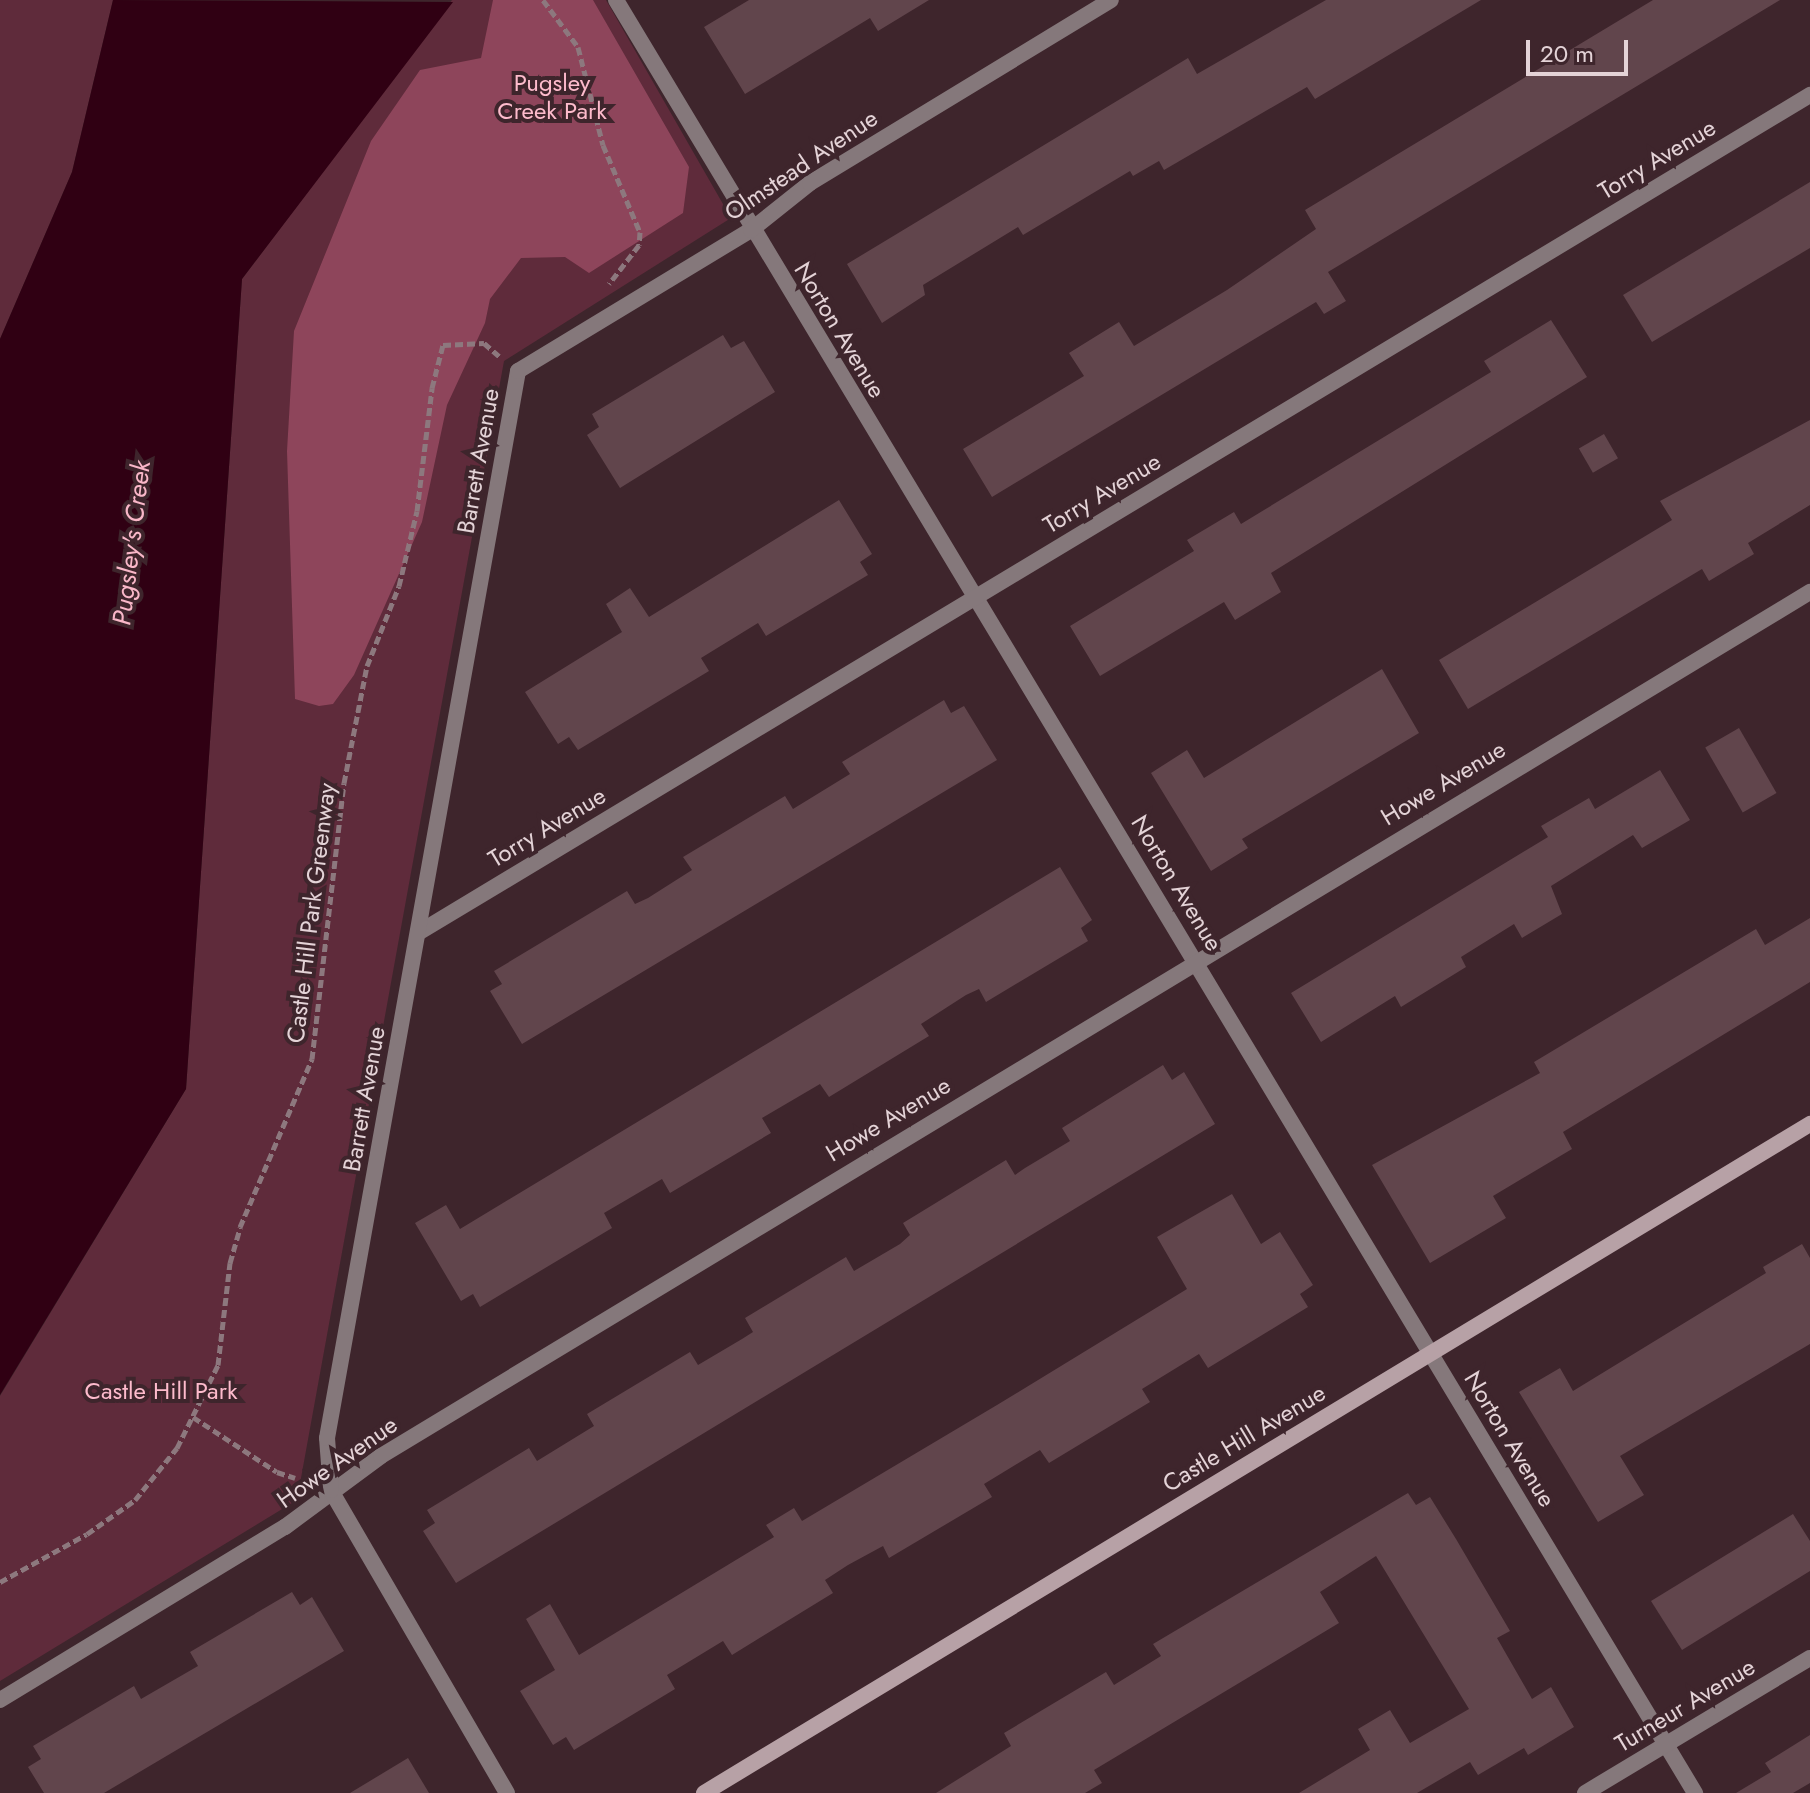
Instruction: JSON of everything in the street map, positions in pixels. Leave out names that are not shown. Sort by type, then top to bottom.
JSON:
[{"type":"street","name":"Norton Avenue","points":[[616,0],[751,230],[1195,960],[1695,1793]]},
{"type":"street","name":"Olmstead Avenue","points":[[518,371],[751,230],[810,183],[1111,0]]},
{"type":"street","name":"Torry Avenue","points":[[418,933],[1810,95]]},
{"type":"street","name":"Barrett Avenue","points":[[507,1793],[331,1490],[327,1438],[518,371]]},
{"type":"street","name":"Howe Avenue","points":[[0,1700],[285,1527],[331,1490],[1195,960],[1810,592]]},
{"type":"street","name":"Castle Hill Avenue","points":[[704,1793],[1810,1124]]},
{"type":"street","name":"Turneur Avenue","points":[[1585,1793],[1810,1658]]},
{"type":"path","points":[[543,0],[578,47],[603,145],[640,232],[639,245],[620,274],[596,294]]},
{"type":"path","name":"Castle Hill Park Greenway","points":[[0,1582],[87,1534],[135,1500],[177,1448],[218,1365],[230,1263],[240,1227],[312,1059],[344,783],[367,666],[399,586],[417,511],[432,388],[443,345],[484,343],[497,354]]},
{"type":"path","points":[[193,1417],[277,1472],[295,1478]]},
{"type":"green space","points":[[0,0],[113,0],[72,172],[0,339]]},
{"type":"green space","name":"Castle Hill Park","points":[[452,0],[606,0],[731,218],[504,361],[297,1500],[0,1681],[0,1396],[186,1089],[242,279]]},
{"type":"green space","name":"Pugsley Creek Park","points":[[493,0],[593,0],[689,167],[683,213],[589,273],[565,257],[521,258],[490,299],[485,323],[447,405],[422,522],[354,675],[333,704],[319,706],[295,699],[287,451],[294,331],[371,141],[420,70],[481,58]]},
{"type":"water","name":"Pugsley's Creek","points":[[113,0],[453,2],[242,279],[186,1089],[0,1395],[0,339],[72,172]]},
{"type":"building","points":[[749,0],[929,0],[878,31],[870,18],[745,94],[704,27]]},
{"type":"building","points":[[1326,0],[1481,0],[1315,99],[1307,87],[1164,170],[1159,161],[1133,176],[1130,171],[1023,235],[1018,227],[923,285],[925,295],[882,323],[847,264],[1188,58],[1197,74]]},
{"type":"building","points":[[1653,0],[1780,0],[1328,272],[1346,301],[1324,314],[1316,302],[992,497],[963,449],[1084,376],[1069,353],[1119,322],[1134,346],[1227,290],[1316,229],[1305,210]]},
{"type":"building","points":[[1810,182],[1810,248],[1652,342],[1623,295]]},
{"type":"building","points":[[1551,320],[1587,377],[1271,573],[1281,592],[1235,620],[1224,602],[1100,676],[1070,626],[1194,551],[1187,540],[1234,512],[1241,524],[1491,372],[1484,361]]},
{"type":"building","points":[[723,335],[731,348],[744,341],[775,392],[620,488],[587,435],[599,427],[592,414]]},
{"type":"building","points":[[1810,420],[1810,505],[1748,543],[1754,554],[1709,581],[1702,569],[1468,709],[1439,660],[1672,520],[1660,501]]},
{"type":"building","points":[[1604,434],[1618,458],[1593,473],[1579,448]]},
{"type":"building","points":[[839,500],[872,554],[860,562],[868,575],[766,636],[758,623],[701,658],[709,671],[578,750],[569,737],[558,744],[525,692],[622,632],[606,604],[630,588],[649,617]]},
{"type":"building","points":[[1382,669],[1419,733],[1242,839],[1248,848],[1211,871],[1151,773],[1187,750],[1204,778]]},
{"type":"building","points":[[944,700],[951,713],[964,706],[997,760],[522,1044],[490,991],[502,984],[494,971],[627,891],[635,904],[648,898],[692,870],[683,857],[785,796],[793,809],[850,774],[842,762]]},
{"type":"building","points":[[1739,728],[1776,793],[1743,812],[1705,748]]},
{"type":"building","points":[[1660,770],[1690,820],[1642,848],[1633,835],[1551,886],[1562,914],[1522,938],[1514,924],[1461,957],[1466,967],[1401,1007],[1395,996],[1321,1042],[1291,993],[1548,837],[1541,826],[1589,798],[1595,809]]},
{"type":"building","points":[[1060,867],[1092,920],[1081,928],[1088,941],[986,1002],[979,989],[966,995],[921,1024],[929,1036],[829,1097],[820,1084],[762,1118],[771,1133],[670,1193],[662,1179],[604,1213],[612,1228],[480,1307],[473,1294],[461,1301],[415,1223],[446,1205],[460,1229]]},
{"type":"building","points":[[1810,918],[1810,982],[1563,1132],[1572,1149],[1493,1196],[1506,1218],[1430,1263],[1372,1165],[1540,1073],[1534,1062],[1756,929],[1765,945]]},
{"type":"building","points":[[1163,1065],[1172,1080],[1184,1072],[1215,1124],[456,1583],[423,1531],[435,1523],[427,1510],[529,1448],[537,1461],[594,1426],[587,1414],[690,1352],[698,1365],[742,1339],[753,1332],[745,1318],[846,1257],[854,1271],[900,1244],[910,1235],[903,1223],[1006,1160],[1015,1175],[1070,1141],[1062,1128]]},
{"type":"building","points":[[1232,1194],[1261,1244],[1280,1232],[1313,1285],[1300,1294],[1308,1307],[1208,1368],[1199,1354],[1142,1389],[1150,1402],[1049,1463],[1040,1450],[984,1484],[992,1497],[889,1558],[883,1546],[848,1565],[825,1580],[833,1593],[732,1655],[723,1641],[667,1675],[675,1689],[574,1750],[566,1737],[553,1745],[520,1691],[555,1670],[526,1619],[550,1604],[579,1655],[774,1537],[766,1525],[794,1508],[802,1521],[997,1405],[1187,1289],[1157,1237]]},
{"type":"building","points":[[1802,1244],[1810,1258],[1810,1344],[1620,1456],[1644,1495],[1598,1522],[1519,1392],[1560,1368],[1573,1391],[1766,1273],[1763,1267]]},
{"type":"building","points":[[1408,1493],[1416,1505],[1430,1497],[1456,1539],[1510,1631],[1497,1638],[1532,1699],[1551,1687],[1574,1727],[1528,1755],[1524,1748],[1478,1775],[1470,1762],[1417,1793],[1299,1793],[1370,1750],[1358,1729],[1390,1710],[1410,1743],[1469,1709],[1376,1556],[1320,1592],[1339,1623],[1094,1770],[1102,1783],[1085,1793],[936,1793],[1011,1746],[1004,1733],[1106,1672],[1114,1685],[1161,1656],[1153,1644]]},
{"type":"building","points":[[1793,1514],[1810,1541],[1810,1571],[1682,1650],[1651,1601]]},
{"type":"building","points":[[292,1592],[300,1605],[312,1597],[344,1651],[104,1793],[44,1793],[28,1767],[41,1759],[33,1746],[134,1686],[141,1699],[198,1666],[190,1652]]},
{"type":"building","points":[[1810,1735],[1810,1783],[1793,1793],[1736,1793],[1771,1772],[1765,1763]]},
{"type":"building","points":[[408,1758],[429,1793],[350,1793]]}]
